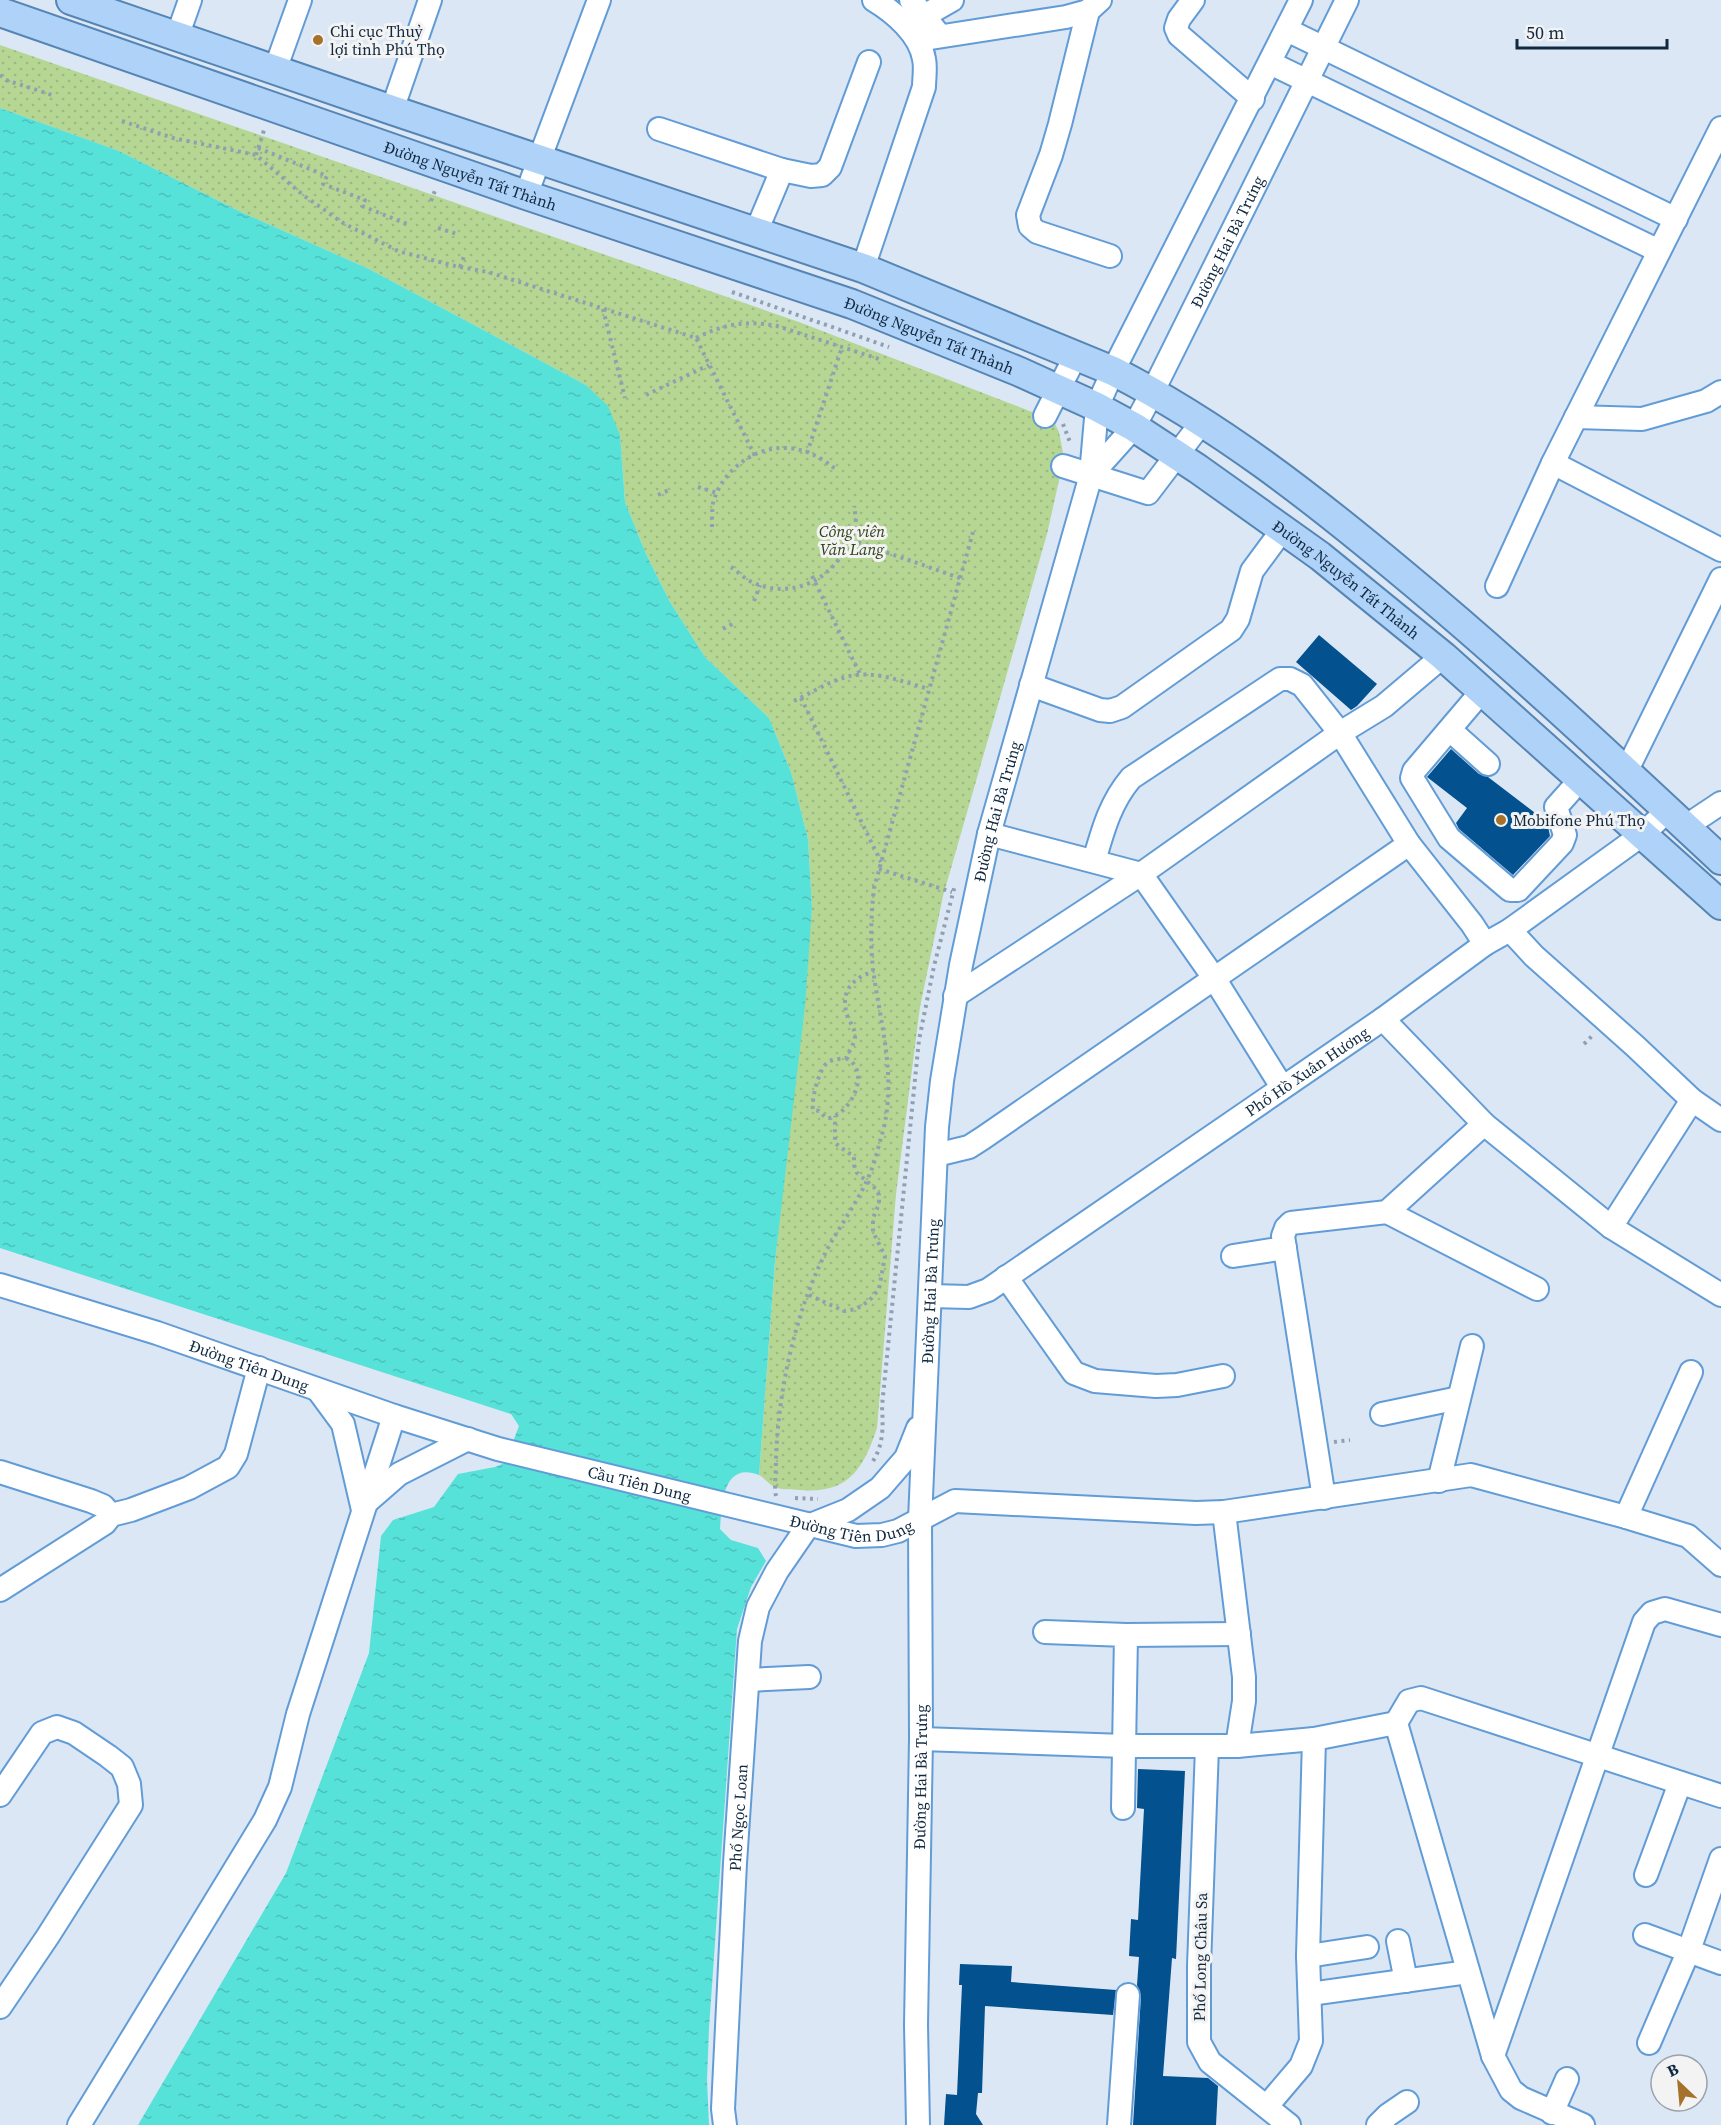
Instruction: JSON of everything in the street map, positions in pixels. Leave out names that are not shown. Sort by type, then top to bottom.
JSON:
[{"type":"main road","points":[[71,0],[863,268],[1076,355],[1153,391],[1257,459],[1342,523],[1470,630],[1721,860]]},
{"type":"main road","name":"Đường Nguyễn Tất Thành","points":[[0,12],[526,195],[852,304],[1059,389],[1097,407],[1134,427],[1177,455],[1320,556],[1443,656],[1721,905]]},
{"type":"street","points":[[177,37],[190,0]]},
{"type":"street","points":[[275,70],[300,0]]},
{"type":"street","points":[[392,110],[430,0]]},
{"type":"street","points":[[526,195],[599,0]]},
{"type":"street","points":[[863,268],[924,87],[925,60],[918,40],[886,7],[874,0]]},
{"type":"street","points":[[940,36],[917,8],[952,0]]},
{"type":"street","points":[[1193,0],[1179,19],[1176,28],[1179,35],[1253,99]]},
{"type":"street","name":"Đường Hai Bà Trưng","points":[[918,2125],[916,2025],[921,1739],[920,1520],[936,1155],[942,1081],[955,996],[989,834],[1091,475],[1097,407],[1113,371],[1253,99],[1301,0]]},
{"type":"street","name":"Đường Hai Bà Trưng","points":[[1091,475],[1134,427],[1347,0]]},
{"type":"street","points":[[918,40],[1066,17],[1094,5]]},
{"type":"street","points":[[1094,5],[1051,155],[1028,215],[1030,226],[1037,232],[1110,256]]},
{"type":"street","points":[[1287,30],[1676,219]]},
{"type":"street","points":[[659,129],[782,170],[811,176],[822,175],[830,167],[869,62]]},
{"type":"street","points":[[1270,63],[1659,251]]},
{"type":"street","points":[[1463,155],[1478,123]]},
{"type":"street","points":[[1497,586],[1553,463],[1721,128]]},
{"type":"street","points":[[756,232],[782,170]]},
{"type":"street","points":[[1045,416],[1076,355]]},
{"type":"street","points":[[1576,417],[1642,419],[1706,401],[1721,392]]},
{"type":"street","points":[[1063,466],[1148,494],[1202,422]]},
{"type":"street","points":[[1553,463],[1721,550]]},
{"type":"street","points":[[1031,685],[1100,710],[1110,711],[1122,707],[1232,630],[1238,619],[1252,571],[1283,529]]},
{"type":"street","points":[[1626,772],[1721,579]]},
{"type":"street","points":[[955,996],[1141,874],[1340,732],[1384,706],[1443,656]]},
{"type":"street","points":[[1094,861],[1118,794],[1131,778],[1280,679],[1290,679],[1302,686],[1340,732],[1409,844],[1485,944]]},
{"type":"street","points":[[1482,691],[1414,771],[1412,778],[1449,838],[1510,890],[1518,890],[1562,843],[1565,835],[1556,807],[1581,779]]},
{"type":"street","points":[[1450,730],[1488,764]]},
{"type":"street","name":"Phố Hồ Xuân Hương","points":[[930,1296],[969,1296],[988,1290],[1383,1019],[1485,944],[1510,930],[1643,834],[1721,803]]},
{"type":"street","points":[[989,834],[1141,874],[1214,978],[1282,1087]]},
{"type":"street","points":[[936,1155],[969,1147],[976,1143],[1409,844]]},
{"type":"street","points":[[1510,930],[1534,956],[1692,1100],[1721,1120]]},
{"type":"street","points":[[1383,1019],[1484,1124],[1611,1227],[1721,1295]]},
{"type":"street","points":[[1611,1227],[1692,1100]]},
{"type":"street","points":[[1387,1212],[1484,1124]]},
{"type":"street","points":[[1324,1498],[1283,1236],[1286,1228],[1292,1223],[1387,1212],[1537,1289]]},
{"type":"street","points":[[1233,1256],[1285,1248]]},
{"type":"street","points":[[1006,1277],[1074,1373],[1082,1377],[1095,1381],[1156,1386],[1177,1385],[1223,1376]]},
{"type":"street","name":"Đường Tiên Dung","points":[[0,1285],[157,1333],[394,1416],[498,1449]]},
{"type":"street","points":[[1439,1481],[1472,1346]]},
{"type":"street","points":[[0,1590],[105,1523],[111,1515],[131,1510],[189,1488],[228,1467],[236,1455],[259,1368]]},
{"type":"street","points":[[1626,1517],[1691,1372]]},
{"type":"street","points":[[318,1390],[343,1424],[365,1507]]},
{"type":"street","points":[[808,1526],[830,1519],[856,1506],[880,1488],[900,1467],[913,1444],[926,1394]]},
{"type":"street","points":[[1382,1414],[1459,1398]]},
{"type":"street","points":[[79,2125],[265,1820],[276,1795],[298,1714],[394,1416]]},
{"type":"street","points":[[365,1507],[399,1474],[468,1439]]},
{"type":"street","name":"Cầu Tiên Dung","points":[[498,1449],[781,1518]]},
{"type":"street","points":[[0,1472],[91,1501],[103,1506],[111,1515]]},
{"type":"street","name":"Đường Tiên Dung","points":[[781,1518],[856,1536],[882,1535],[898,1531],[955,1501],[971,1500],[1196,1514],[1324,1498],[1471,1475],[1688,1536],[1721,1564]]},
{"type":"street","points":[[1224,1512],[1244,1677],[1237,1746]]},
{"type":"street","name":"Phố Ngọc Loan","points":[[725,2125],[723,2109],[735,1874],[750,1641],[758,1607],[777,1572],[808,1526]]},
{"type":"street","points":[[1492,2056],[1644,1622],[1652,1613],[1665,1609],[1721,1625]]},
{"type":"street","points":[[1045,1632],[1125,1635],[1239,1634]]},
{"type":"street","points":[[1123,1808],[1125,1635]]},
{"type":"street","points":[[748,1680],[809,1677]]},
{"type":"street","points":[[1583,2125],[1521,2098],[1511,2090],[1492,2056],[1396,1723],[1409,1701],[1421,1698],[1680,1783],[1720,1792]]},
{"type":"street","points":[[921,1739],[1125,1746],[1237,1746],[1314,1739],[1396,1723]]},
{"type":"street","points":[[0,1795],[42,1733],[57,1727],[74,1733],[122,1767],[129,1784],[130,1805],[48,1936],[0,2007]]},
{"type":"street","points":[[1267,2106],[1301,2066],[1311,2041],[1308,1956],[1314,1739]]},
{"type":"street","name":"Phố Long Châu Sa","points":[[1207,1747],[1198,2042],[1210,2062],[1289,2125]]},
{"type":"street","points":[[1646,1875],[1680,1783]]},
{"type":"street","points":[[1649,2043],[1689,1950],[1721,1859]]},
{"type":"street","points":[[1645,1935],[1721,1963]]},
{"type":"street","points":[[1398,1941],[1406,1981]]},
{"type":"street","points":[[1308,1956],[1367,1947]]},
{"type":"street","points":[[1310,1994],[1468,1972]]},
{"type":"street","points":[[1119,2125],[1128,1995]]},
{"type":"street","points":[[1552,2113],[1567,2079]]},
{"type":"street","points":[[1378,2125],[1407,2102]]},
{"type":"path","points":[[0,75],[6,80],[52,95]]},
{"type":"path","points":[[0,81],[6,80]]},
{"type":"path","points":[[122,121],[173,138],[256,155],[303,195],[342,223],[398,251],[488,272],[696,338],[720,326],[747,322],[762,323],[882,360]]},
{"type":"path","points":[[256,155],[266,125]]},
{"type":"path","points":[[258,148],[327,176],[323,184],[365,200],[362,206],[407,224]]},
{"type":"path","points":[[431,201],[436,186]]},
{"type":"path","points":[[438,228],[457,234]]},
{"type":"path","points":[[460,267],[465,254]]},
{"type":"path","points":[[602,308],[625,398]]},
{"type":"path","points":[[696,338],[755,456]]},
{"type":"path","points":[[807,453],[842,347]]},
{"type":"path","points":[[646,395],[709,365]]},
{"type":"path","points":[[712,527],[713,504],[721,483],[736,465],[755,456],[778,448],[800,450],[821,459],[837,470]]},
{"type":"path","points":[[699,487],[717,493]]},
{"type":"path","points":[[658,495],[669,490]]},
{"type":"path","points":[[731,567],[753,583],[776,589],[800,588],[822,578],[840,561],[851,540],[856,524],[854,506]]},
{"type":"path","points":[[775,1496],[777,1432],[788,1358],[809,1295],[829,1246],[872,1170],[884,1128],[889,1087],[886,1042],[874,971],[870,920],[873,888],[973,532]]},
{"type":"path","points":[[851,540],[960,578]]},
{"type":"path","points":[[812,576],[860,674]]},
{"type":"path","points":[[754,602],[760,585]]},
{"type":"path","points":[[723,629],[734,623]]},
{"type":"path","points":[[794,701],[835,681],[860,674],[877,675],[929,689]]},
{"type":"path","points":[[801,698],[880,862]]},
{"type":"path","points":[[879,868],[952,892]]},
{"type":"path","points":[[846,1058],[855,1038],[854,1028],[848,1017],[846,1001],[850,984],[858,977],[874,971]]},
{"type":"path","points":[[846,1058],[853,1061],[859,1076],[858,1087],[849,1102],[835,1116],[826,1118],[819,1111],[813,1110],[812,1103],[822,1067],[830,1060],[846,1058]]},
{"type":"path","points":[[809,1295],[844,1311],[856,1309],[869,1301],[879,1289],[885,1256],[873,1232],[873,1218],[879,1204],[879,1195],[867,1180],[857,1173],[854,1158],[835,1143],[835,1116]]},
{"type":"green space","name":"Công viên Văn Lang","points":[[0,45],[799,322],[1053,420],[1059,432],[1064,458],[1047,534],[943,896],[920,1007],[896,1194],[877,1428],[859,1467],[842,1483],[817,1490],[782,1489],[774,1487],[759,1475],[775,1261],[812,908],[808,839],[791,772],[769,718],[705,657],[670,602],[646,554],[625,502],[620,435],[586,385],[369,269],[241,212],[119,151],[0,108]]},
{"type":"water","points":[[0,108],[119,151],[241,212],[369,269],[586,385],[608,406],[620,435],[625,502],[646,554],[670,602],[705,657],[769,718],[791,772],[808,839],[812,908],[805,1006],[775,1261],[759,1475],[747,1472],[738,1474],[731,1480],[723,1498],[720,1529],[731,1540],[758,1548],[766,1561],[751,1587],[737,1629],[709,2028],[707,2080],[709,2125],[138,2125],[286,1873],[369,1653],[381,1536],[393,1520],[434,1507],[458,1474],[505,1463],[519,1426],[511,1414],[0,1248]]},
{"type":"building","points":[[1319,635],[1377,684],[1351,710],[1296,662]]},
{"type":"building","name":"Mobifone Phú Thọ","points":[[1451,749],[1479,774],[1488,777],[1547,822],[1550,836],[1513,875],[1459,829],[1456,823],[1467,808],[1427,777]]},
{"type":"building","points":[[1138,1769],[1185,1771],[1176,1959],[1172,1958],[1163,2076],[1208,2078],[1218,2086],[1216,2125],[1133,2125],[1141,1996],[1137,1985],[1139,1957],[1129,1956],[1131,1919],[1138,1920],[1144,1809],[1137,1808]]},
{"type":"building","points":[[960,1964],[1012,1966],[1011,1982],[1116,1990],[1113,2015],[985,2006],[982,2093],[978,2093],[976,2114],[983,2125],[944,2125],[946,2094],[957,2095],[962,1985],[959,1985]]},
{"type":"place","name":"Chi cục Thuỷ lợi tỉnh Phú Thọ","points":[[318,40]]},
{"type":"place","name":"Mobifone Phú Thọ","points":[[1501,820]]}]
